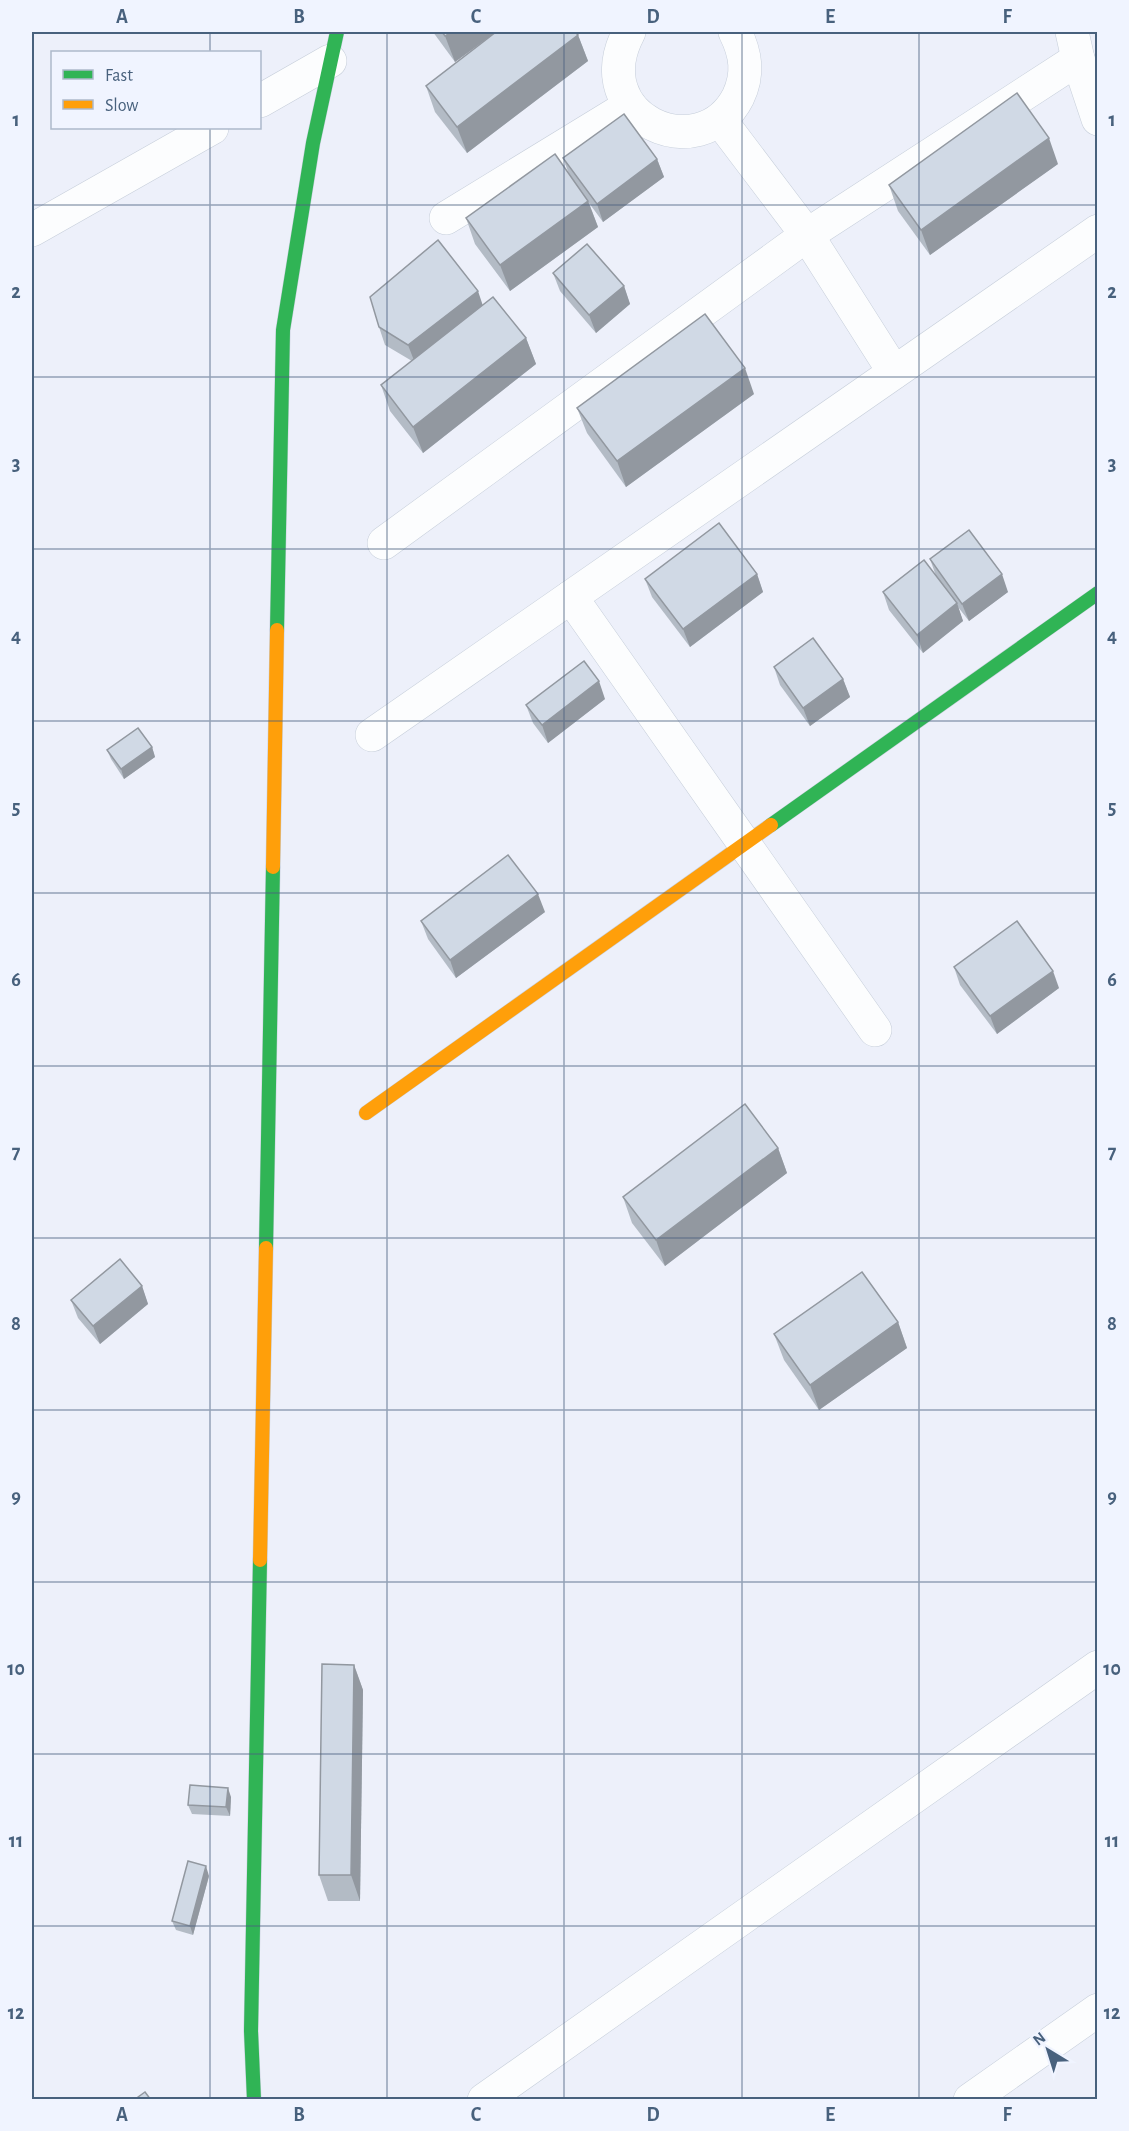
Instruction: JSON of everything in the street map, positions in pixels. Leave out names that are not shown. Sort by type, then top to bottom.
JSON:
[{"type":"street","points":[[629,32],[621,47],[617,67],[620,87],[629,105],[644,120],[662,129],[682,132],[702,129],[720,120],[734,105],[743,87],[746,68],[743,48],[735,32]]},
{"type":"street","points":[[384,543],[807,235],[1075,45],[1098,118]]},
{"type":"street","points":[[261,99],[334,46]]},
{"type":"street","points":[[254,2100],[251,2019],[283,330],[334,46]]},
{"type":"street","points":[[446,218],[629,105]]},
{"type":"street","points":[[720,120],[807,235],[894,372]]},
{"type":"street","points":[[32,230],[210,129]]},
{"type":"street","points":[[372,735],[1098,231]]},
{"type":"street","points":[[366,1113],[1098,593]]},
{"type":"street","points":[[571,597],[875,1030]]},
{"type":"street","points":[[484,2100],[1098,1667]]},
{"type":"street","points":[[970,2100],[1098,2010]]},
{"type":"building","points":[[496,32],[575,32],[578,35],[457,127],[426,86]]},
{"type":"building","points":[[1017,93],[1049,138],[921,230],[889,185]]},
{"type":"building","points":[[624,114],[657,159],[597,204],[563,158]]},
{"type":"building","points":[[555,154],[588,201],[500,265],[466,218]]},
{"type":"building","points":[[438,240],[478,291],[408,345],[379,327],[370,297]]},
{"type":"building","points":[[587,244],[624,286],[589,315],[553,273]]},
{"type":"building","points":[[493,297],[526,338],[413,427],[381,385]]},
{"type":"building","points":[[705,314],[745,368],[617,461],[577,408]]},
{"type":"building","points":[[719,523],[757,574],[683,629],[645,579]]},
{"type":"building","points":[[969,530],[1002,574],[962,604],[930,559]]},
{"type":"building","points":[[924,560],[957,603],[917,635],[883,592]]},
{"type":"building","points":[[813,638],[843,679],[803,708],[774,667]]},
{"type":"building","points":[[584,661],[599,681],[542,725],[526,705]]},
{"type":"building","points":[[138,728],[152,747],[121,769],[107,750]]},
{"type":"building","points":[[508,855],[538,894],[450,960],[421,921]]},
{"type":"building","points":[[1017,921],[1053,971],[990,1016],[954,967]]},
{"type":"building","points":[[745,1104],[778,1148],[656,1240],[623,1197]]},
{"type":"building","points":[[120,1259],[142,1286],[93,1326],[71,1300]]},
{"type":"building","points":[[862,1272],[898,1322],[810,1385],[774,1334]]},
{"type":"building","points":[[322,1664],[354,1665],[351,1875],[319,1875]]},
{"type":"building","points":[[190,1785],[228,1788],[226,1807],[188,1805]]},
{"type":"building","points":[[188,1861],[206,1866],[190,1926],[172,1921]]},
{"type":"building","points":[[145,2092],[151,2100],[134,2100]]},
{"type":"traffic: fast","points":[[277,630],[283,330],[313,143],[337,32]]},
{"type":"traffic: fast","points":[[771,825],[1098,593]]},
{"type":"traffic: fast","points":[[266,1248],[273,867]]},
{"type":"traffic: fast","points":[[254,2100],[251,2031],[260,1560]]},
{"type":"traffic: slow","points":[[273,867],[277,630]]},
{"type":"traffic: slow","points":[[366,1113],[771,825]]},
{"type":"traffic: slow","points":[[260,1560],[266,1248]]}]
